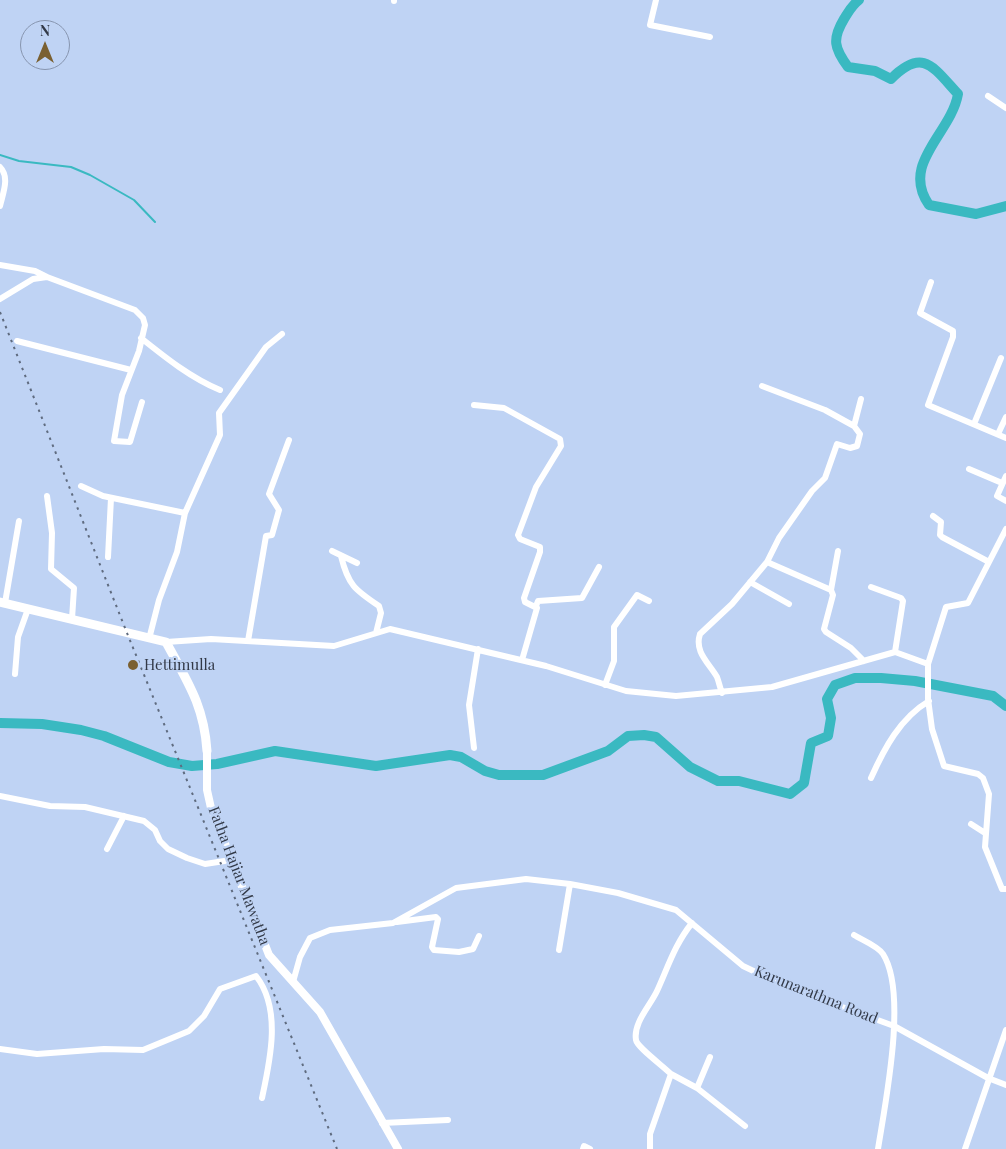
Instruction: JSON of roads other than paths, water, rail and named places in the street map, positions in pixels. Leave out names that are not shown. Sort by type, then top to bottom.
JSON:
[{"type":"main road","points":[[2,602],[166,642],[196,696],[205,726],[207,751]]},
{"type":"street","points":[[656,0],[650,26],[710,37]]},
{"type":"street","points":[[988,96],[1006,108]]},
{"type":"street","points":[[0,167],[4,172],[6,181],[0,206]]},
{"type":"street","points":[[0,265],[35,271],[135,310],[143,318],[145,325],[122,395],[114,441],[130,442],[142,402]]},
{"type":"street","points":[[0,299],[33,278],[47,277]]},
{"type":"street","points":[[931,282],[920,313],[953,331],[953,337],[928,404],[1006,438]]},
{"type":"street","points":[[149,639],[158,600],[177,552],[185,514],[220,435],[219,413],[266,347],[282,334]]},
{"type":"street","points":[[141,338],[205,384],[220,390]]},
{"type":"street","points":[[17,341],[131,370]]},
{"type":"street","points":[[974,424],[1001,358]]},
{"type":"street","points":[[722,693],[717,678],[704,660],[697,644],[700,634],[732,604],[766,562],[779,538],[812,491],[825,478],[837,444],[850,448],[857,446],[860,434],[854,426],[825,410],[762,386]]},
{"type":"street","points":[[854,426],[861,399]]},
{"type":"street","points":[[474,405],[504,408],[560,440],[561,446],[536,487],[518,535],[520,539],[540,547],[524,598],[525,602],[536,606]]},
{"type":"street","points":[[998,434],[1006,417]]},
{"type":"street","points":[[248,641],[266,536],[272,535],[280,510],[269,494],[289,440]]},
{"type":"street","points":[[969,469],[1002,483]]},
{"type":"street","points":[[1006,476],[998,496],[1006,501]]},
{"type":"street","points":[[81,486],[111,498],[185,514]]},
{"type":"street","points":[[47,496],[52,533],[51,569],[74,588],[72,619]]},
{"type":"street","points":[[108,557],[111,498]]},
{"type":"street","points":[[933,516],[942,522],[940,535],[942,537],[989,562]]},
{"type":"street","points":[[2,602],[19,521]]},
{"type":"street","points":[[1006,529],[968,603],[946,607],[929,666],[928,700],[932,729],[944,766],[978,774],[987,786],[989,794],[985,847],[1002,889],[1006,890]]},
{"type":"street","points":[[830,590],[838,550]]},
{"type":"street","points":[[332,551],[357,562]]},
{"type":"street","points":[[341,556],[345,570],[355,590],[379,606],[381,613],[376,633]]},
{"type":"street","points":[[766,562],[830,590],[833,595],[824,629],[828,635],[850,648],[864,660]]},
{"type":"street","points":[[522,660],[538,601],[582,598],[599,567]]},
{"type":"street","points":[[750,582],[789,604]]},
{"type":"street","points":[[871,586],[901,598],[894,652]]},
{"type":"street","points":[[606,685],[614,661],[614,627],[637,595],[649,601]]},
{"type":"street","points":[[15,674],[18,637],[28,608]]},
{"type":"street","points":[[166,642],[211,640],[334,646],[390,629],[522,660],[626,691],[676,696],[772,687],[894,652],[929,666]]},
{"type":"street","points":[[474,748],[469,705],[478,649]]},
{"type":"street","points":[[871,778],[887,744],[914,712],[928,700]]},
{"type":"street","name":"Fatha Hajiar Mawatha","points":[[207,751],[207,790],[211,808],[269,955],[320,1012],[398,1149]]},
{"type":"street","points":[[0,796],[50,806],[85,808],[144,821],[155,830],[160,841],[168,849],[187,858],[205,864],[231,860]]},
{"type":"street","points":[[107,849],[124,816]]},
{"type":"street","points":[[971,824],[985,834]]},
{"type":"street","name":"Karunarathna Road","points":[[293,982],[300,956],[310,938],[330,930],[394,923],[456,888],[526,879],[570,884],[618,893],[676,910],[743,966],[785,986],[894,1026],[988,1078],[1006,1085]]},
{"type":"street","points":[[559,950],[570,884]]},
{"type":"street","points":[[394,923],[436,917],[438,919],[432,947],[434,950],[459,952],[473,949],[479,936]]},
{"type":"street","points":[[692,923],[682,935],[657,992],[637,1028],[636,1041],[641,1050],[655,1058],[671,1074],[697,1088],[745,1126]]},
{"type":"street","points":[[854,935],[882,953],[890,973],[894,1002],[894,1026],[878,1149]]},
{"type":"street","points":[[0,1049],[37,1054],[104,1049],[143,1050],[189,1031],[204,1016],[220,989],[256,976],[264,986],[269,1001],[273,1038],[262,1098]]},
{"type":"street","points":[[966,1149],[988,1078],[1006,1030]]},
{"type":"street","points":[[697,1088],[710,1056]]},
{"type":"street","points":[[650,1149],[650,1134],[671,1074]]},
{"type":"street","points":[[382,1123],[448,1120]]},
{"type":"street","points":[[583,1149],[584,1146],[590,1149]]},
{"type":"waterway","points":[[859,0],[852,6],[844,19],[836,38],[837,49],[848,67],[875,71],[891,79],[911,64],[927,64],[958,94],[954,109],[930,149],[920,176],[922,190],[929,205],[976,214],[1006,206]]},
{"type":"waterway","points":[[0,155],[19,161],[71,167],[90,175],[134,200],[155,222]]},
{"type":"waterway","points":[[0,723],[42,724],[81,730],[104,736],[169,762],[192,766],[217,764],[275,751],[376,766],[450,755],[461,757],[485,771],[499,775],[543,775],[608,751],[628,736],[644,735],[656,737],[690,767],[718,781],[739,781],[790,794],[804,783],[811,743],[828,736],[831,718],[827,699],[835,685],[855,678],[915,681],[993,696],[1006,706]]},
{"type":"railway","points":[[0,312],[127,633],[337,1149]]},
{"type":"place","name":"Hettimulla","points":[[133,665]]}]
